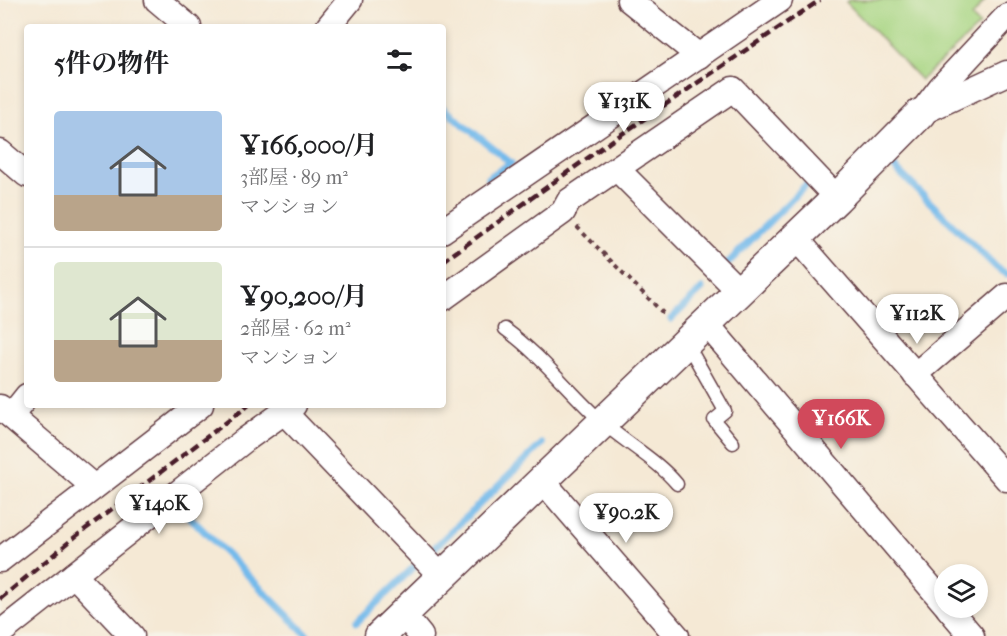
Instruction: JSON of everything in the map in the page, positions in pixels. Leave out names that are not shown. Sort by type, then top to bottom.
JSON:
[{"type":"street","points":[[158,0],[186,24]]},
{"type":"street","points":[[330,24],[350,0]]},
{"type":"street","points":[[629,0],[699,56]]},
{"type":"street","points":[[446,228],[780,0]]},
{"type":"street","points":[[380,636],[412,625],[442,577],[837,198],[920,114],[940,88],[1007,16]]},
{"type":"street","points":[[920,114],[1007,73]]},
{"type":"street","points":[[446,296],[563,212],[569,201],[733,89],[837,198]]},
{"type":"street","points":[[0,152],[24,172]]},
{"type":"street","points":[[617,169],[739,291]]},
{"type":"street","points":[[795,237],[1007,479]]},
{"type":"street","points":[[915,375],[1007,296]]},
{"type":"street","points":[[696,333],[934,593]]},
{"type":"street","points":[[24,398],[5,411],[94,487]]},
{"type":"street","points":[[2,555],[197,408]]},
{"type":"street","points":[[0,633],[245,440],[289,409],[442,577]]},
{"type":"street","points":[[542,480],[677,636]]},
{"type":"street","points":[[74,576],[132,636]]},
{"type":"street","points":[[956,618],[972,636]]},
{"type":"lane","points":[[505,329],[528,346],[603,422],[663,467],[677,484]]},
{"type":"lane","points":[[696,333],[725,411],[714,420],[733,444]]},
{"type":"path","points":[[563,212],[666,316]]},
{"type":"green space","points":[[849,0],[985,0],[972,17],[980,25],[921,80],[846,2]]},
{"type":"waterway","points":[[446,110],[511,163],[488,178]]},
{"type":"waterway","points":[[894,167],[997,268],[1007,274]]},
{"type":"waterway","points":[[724,267],[806,185]]},
{"type":"waterway","points":[[671,319],[702,289]]},
{"type":"waterway","points":[[431,551],[542,444]]},
{"type":"waterway","points":[[177,504],[308,636]]},
{"type":"waterway","points":[[357,622],[417,564]]},
{"type":"railway","points":[[446,259],[610,142],[820,0]]},
{"type":"railway","points":[[0,599],[75,537],[245,408]]}]
